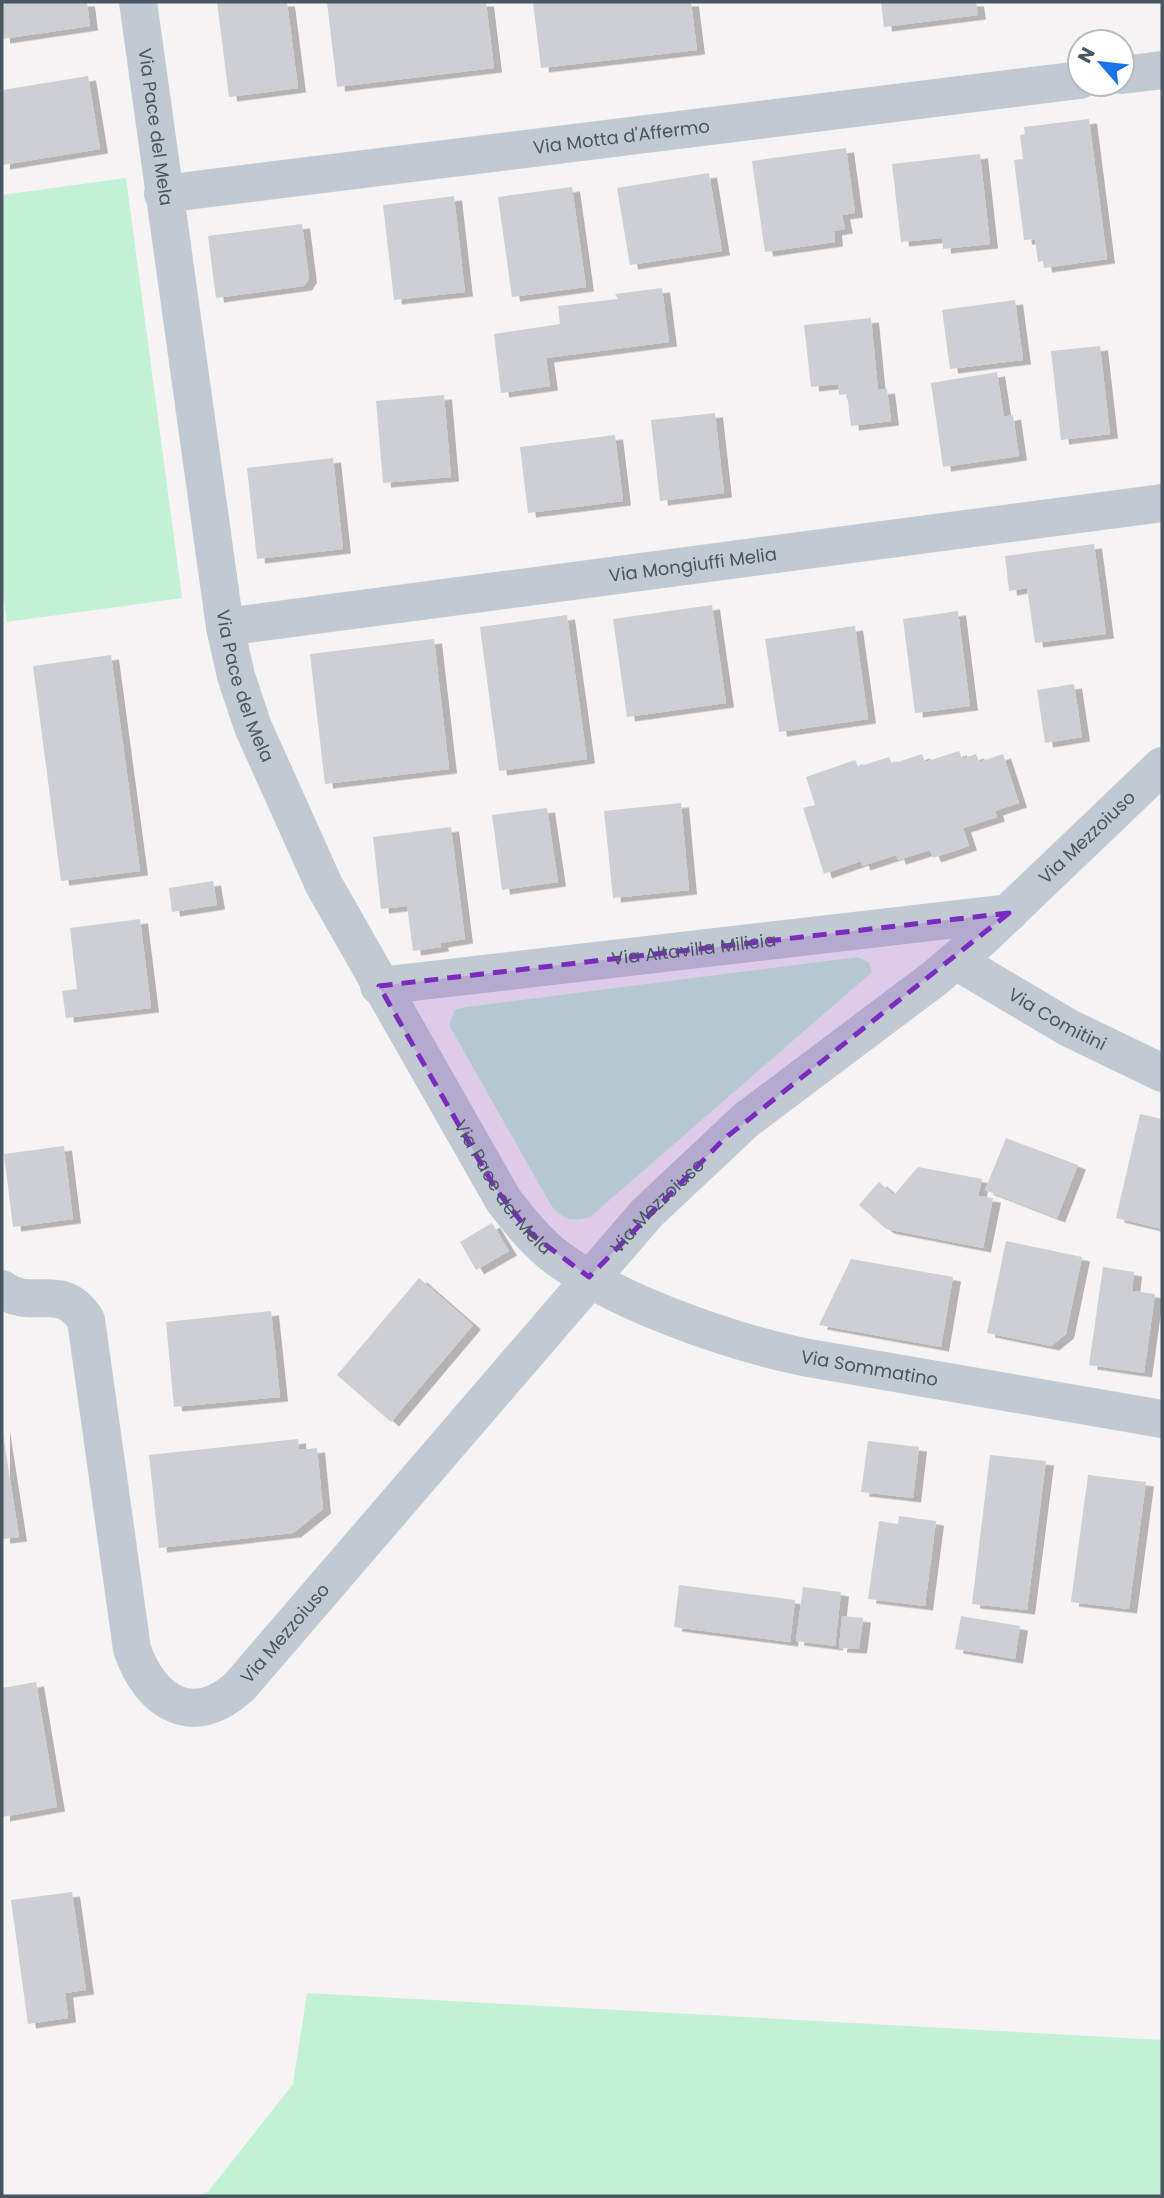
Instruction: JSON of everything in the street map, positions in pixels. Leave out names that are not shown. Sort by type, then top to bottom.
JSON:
[{"type":"street","name":"Via Pace del Mela","points":[[138,2],[225,627],[236,676],[259,740],[324,885],[379,986],[505,1201],[542,1244],[589,1277]]},
{"type":"street","points":[[1136,73],[1162,70]]},
{"type":"street","name":"Via Motta d'Affermo","points":[[163,194],[1066,82]]},
{"type":"street","name":"Via Mongiuffi Melia","points":[[225,627],[1162,503]]},
{"type":"street","name":"Via Mezzoiuso","points":[[2,1289],[19,1298],[62,1298],[71,1302],[86,1320],[132,1649],[141,1671],[163,1698],[181,1707],[211,1705],[240,1686],[589,1277],[647,1213],[739,1127],[956,961],[1162,766]]},
{"type":"street","name":"Via Altavilla Milicia","points":[[379,986],[1009,913]]},
{"type":"street","name":"Via Comitini","points":[[956,961],[1069,1028],[1162,1073]]},
{"type":"street","name":"Via Sommatino","points":[[589,1277],[678,1318],[785,1353],[1162,1419]]},
{"type":"highlighted area","points":[[1009,913],[724,1139],[589,1277],[531,1234],[495,1188],[379,986]]},
{"type":"green space","points":[[126,178],[182,598],[7,622],[2,584],[2,195]]},
{"type":"green space","points":[[858,957],[869,963],[872,972],[590,1217],[583,1219],[568,1218],[559,1214],[551,1205],[449,1025],[455,1010],[466,1007]]},
{"type":"green space","points":[[307,1993],[1162,2040],[1162,2196],[196,2196],[208,2192],[293,2084]]},
{"type":"building","points":[[2,2],[87,2],[90,26],[2,39]]},
{"type":"building","points":[[217,2],[287,2],[298,88],[229,97]]},
{"type":"building","points":[[327,2],[486,2],[494,68],[337,87]]},
{"type":"building","points":[[533,2],[691,2],[697,50],[541,68]]},
{"type":"building","points":[[881,2],[976,2],[978,15],[884,27]]},
{"type":"building","points":[[88,76],[100,149],[2,165],[2,90]]},
{"type":"building","points":[[1089,119],[1107,259],[1044,268],[1043,261],[1038,262],[1035,239],[1024,240],[1014,160],[1023,159],[1020,135],[1025,134],[1024,127]]},
{"type":"building","points":[[846,148],[855,213],[842,215],[845,229],[834,231],[835,242],[765,252],[752,161]]},
{"type":"building","points":[[980,154],[990,244],[943,249],[942,238],[901,242],[892,164]]},
{"type":"building","points":[[709,173],[722,251],[630,265],[617,188]]},
{"type":"building","points":[[572,187],[586,287],[512,297],[498,197]]},
{"type":"building","points":[[454,196],[465,292],[394,300],[383,205]]},
{"type":"building","points":[[302,224],[309,278],[304,286],[216,298],[208,236]]},
{"type":"building","points":[[662,288],[669,342],[546,358],[550,386],[501,393],[494,334],[560,324],[558,306],[618,299],[615,294]]},
{"type":"building","points":[[1015,300],[1023,360],[950,369],[942,310]]},
{"type":"building","points":[[871,318],[878,390],[887,389],[891,421],[851,426],[847,394],[839,395],[838,384],[811,387],[804,325]]},
{"type":"building","points":[[1100,346],[1110,434],[1061,440],[1051,351]]},
{"type":"building","points":[[997,372],[1004,417],[1013,415],[1019,456],[943,467],[931,383]]},
{"type":"building","points":[[444,395],[451,477],[383,483],[376,401]]},
{"type":"building","points":[[715,413],[724,493],[660,501],[651,420]]},
{"type":"building","points":[[615,435],[623,501],[528,513],[520,447]]},
{"type":"building","points":[[333,458],[343,549],[257,559],[247,468]]},
{"type":"building","points":[[1094,544],[1106,634],[1035,643],[1027,588],[1009,591],[1005,556]]},
{"type":"building","points":[[712,605],[726,703],[627,717],[613,619]]},
{"type":"building","points":[[958,611],[970,706],[915,713],[903,619]]},
{"type":"building","points":[[567,615],[587,759],[499,771],[480,627]]},
{"type":"building","points":[[855,626],[868,719],[779,732],[765,639]]},
{"type":"building","points":[[434,639],[449,769],[325,784],[310,654]]},
{"type":"building","points":[[111,655],[140,871],[61,881],[33,666]]},
{"type":"building","points":[[1074,684],[1082,737],[1045,743],[1037,690]]},
{"type":"building","points":[[959,751],[962,759],[976,754],[979,762],[1003,754],[1019,803],[995,811],[997,817],[963,828],[969,846],[933,858],[930,850],[898,860],[896,855],[862,866],[861,861],[824,874],[803,808],[815,805],[806,777],[855,760],[858,767],[889,757],[892,764],[922,754],[925,762]]},
{"type":"building","points":[[681,803],[689,890],[613,898],[604,811]]},
{"type":"building","points":[[547,808],[558,882],[502,890],[492,815]]},
{"type":"building","points":[[451,827],[465,939],[440,943],[441,947],[413,951],[407,906],[381,909],[373,837]]},
{"type":"building","points":[[213,881],[217,905],[172,912],[169,888]]},
{"type":"building","points":[[140,919],[151,1008],[66,1018],[62,991],[77,989],[70,928]]},
{"type":"building","points":[[1140,1114],[1162,1119],[1162,1229],[1116,1218]]},
{"type":"building","points":[[1006,1138],[1078,1165],[1057,1218],[985,1190]]},
{"type":"building","points":[[64,1146],[73,1219],[13,1227],[4,1154]]},
{"type":"building","points":[[918,1167],[982,1179],[978,1196],[993,1198],[983,1248],[886,1229],[859,1205],[879,1182],[894,1195]]},
{"type":"building","points":[[492,1223],[509,1251],[476,1270],[460,1242]]},
{"type":"building","points":[[1006,1241],[1082,1257],[1066,1334],[1051,1346],[987,1333]]},
{"type":"building","points":[[851,1259],[953,1277],[941,1347],[819,1325]]},
{"type":"building","points":[[1103,1267],[1134,1272],[1132,1291],[1155,1294],[1144,1373],[1089,1365]]},
{"type":"building","points":[[419,1278],[473,1325],[391,1422],[337,1375]]},
{"type":"building","points":[[271,1311],[280,1397],[174,1407],[166,1322]]},
{"type":"building","points":[[2,1427],[19,1537],[2,1539]]},
{"type":"building","points":[[298,1439],[299,1450],[317,1448],[323,1509],[293,1533],[159,1548],[149,1455]]},
{"type":"building","points":[[868,1441],[919,1447],[913,1498],[861,1492]]},
{"type":"building","points":[[990,1455],[1046,1461],[1027,1610],[972,1604]]},
{"type":"building","points":[[1088,1475],[1146,1482],[1129,1609],[1071,1602]]},
{"type":"building","points":[[899,1516],[936,1521],[925,1606],[868,1599],[879,1521],[898,1524]]},
{"type":"building","points":[[679,1585],[795,1600],[790,1642],[674,1627]]},
{"type":"building","points":[[803,1587],[841,1592],[835,1646],[796,1641]]},
{"type":"building","points":[[842,1616],[863,1618],[859,1649],[839,1648]]},
{"type":"building","points":[[961,1616],[1020,1626],[1015,1659],[955,1649]]},
{"type":"building","points":[[36,1682],[57,1807],[2,1817],[2,1688]]},
{"type":"building","points":[[72,1892],[86,1990],[65,1993],[68,2018],[28,2024],[11,1900]]}]
